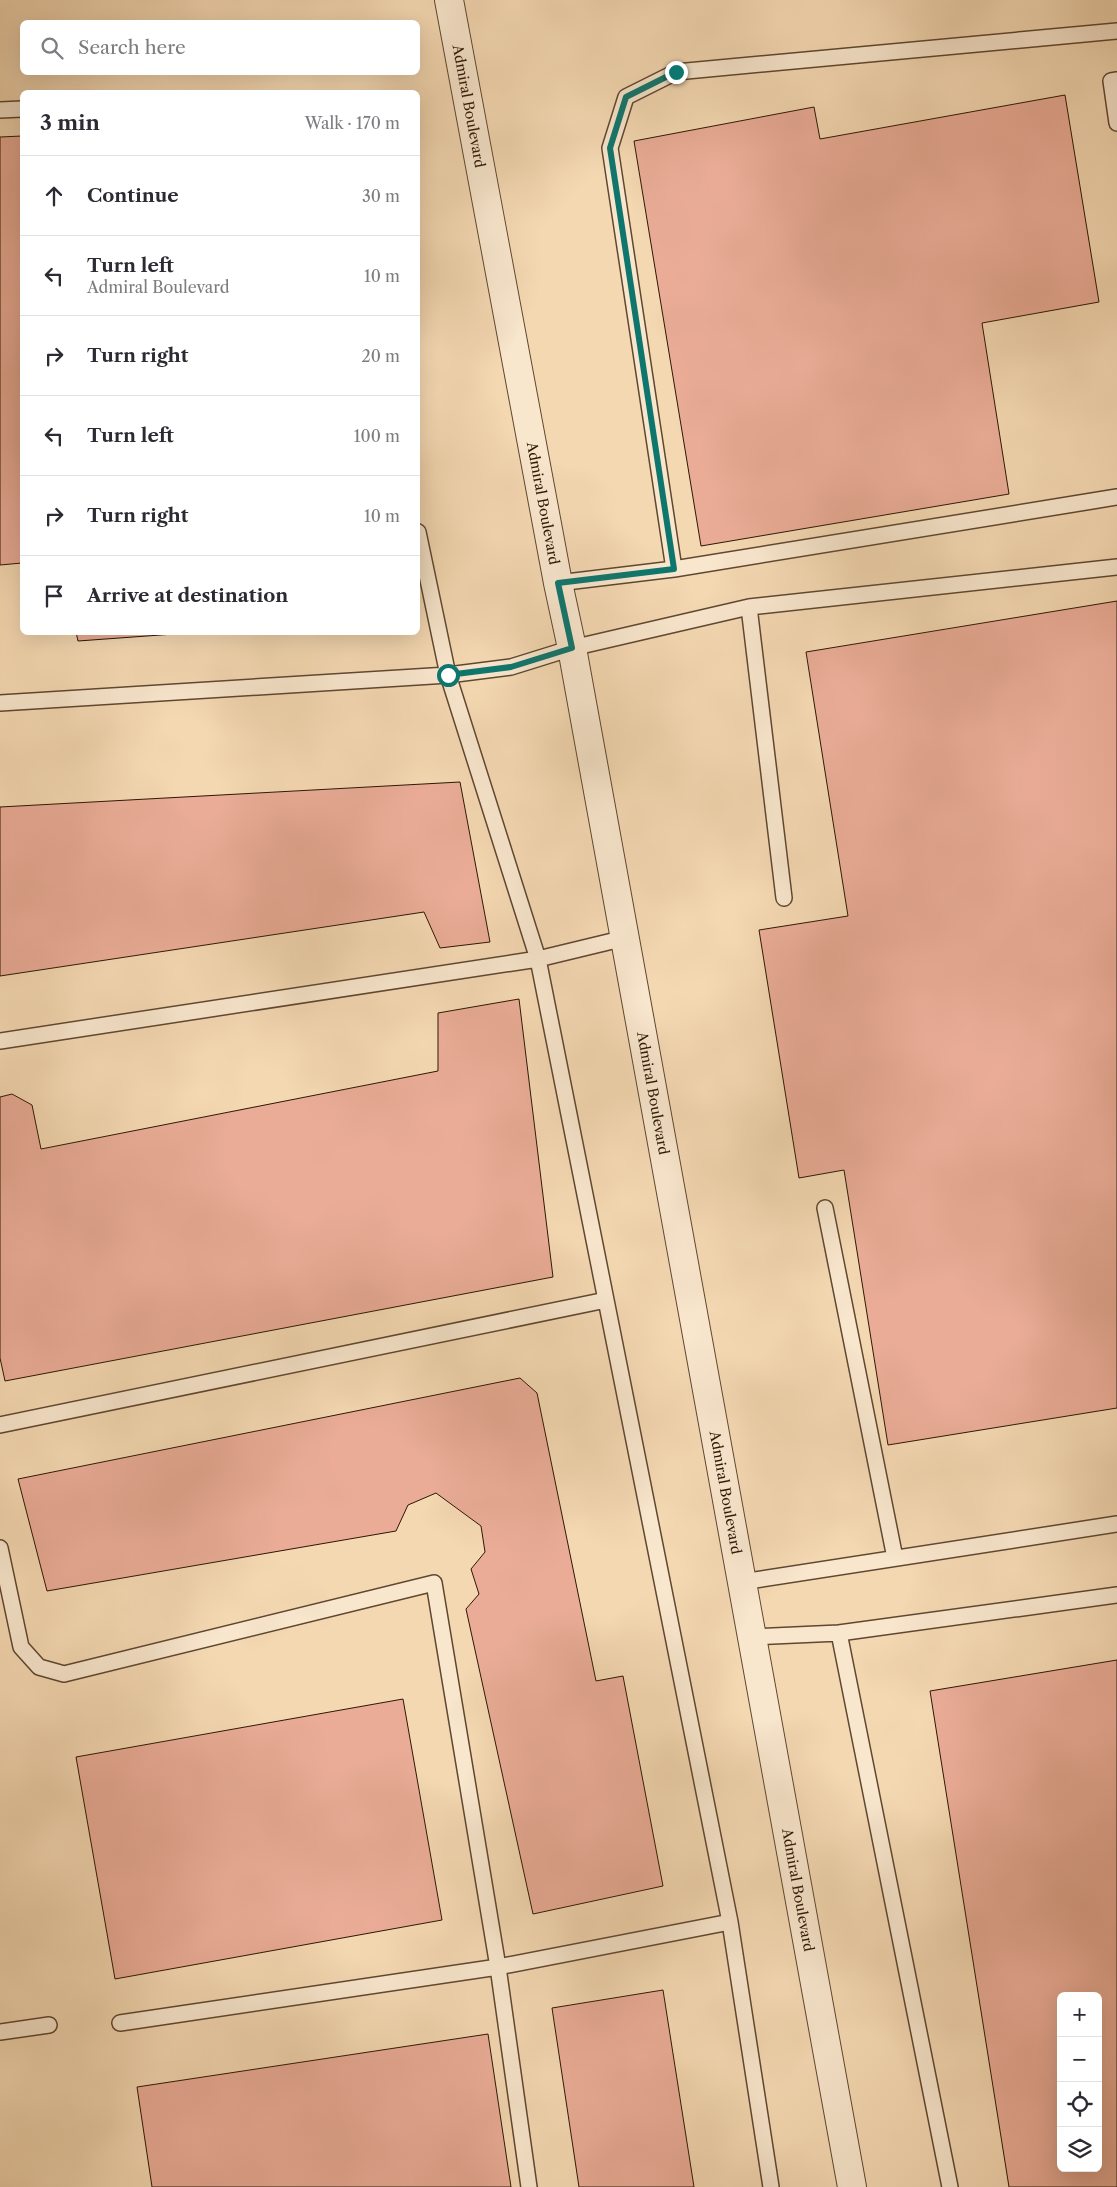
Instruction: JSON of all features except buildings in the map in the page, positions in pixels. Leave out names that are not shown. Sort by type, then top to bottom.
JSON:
[{"type":"street","name":"Admiral Boulevard","points":[[450,0],[558,583],[572,648],[852,2187]]},
{"type":"lane","points":[[674,569],[610,148],[626,97],[676,72],[1117,31]]},
{"type":"lane","points":[[1117,80],[1111,81],[1117,124]]},
{"type":"lane","points":[[0,110],[20,109]]},
{"type":"lane","points":[[558,583],[674,569],[1117,497]]},
{"type":"lane","points":[[420,542],[448,675],[538,959],[730,1922],[771,2187]]},
{"type":"lane","points":[[0,702],[448,675],[511,667],[572,648],[748,607],[1117,567]]},
{"type":"lane","points":[[748,607],[784,898]]},
{"type":"lane","points":[[0,1041],[538,959],[625,938]]},
{"type":"lane","points":[[825,1208],[895,1558]]},
{"type":"lane","points":[[0,1425],[606,1300]]},
{"type":"lane","points":[[742,1582],[1117,1524]]},
{"type":"lane","points":[[0,1548],[21,1647],[39,1667],[64,1674],[434,1583],[498,1967],[529,2187]]},
{"type":"lane","points":[[752,1637],[839,1633],[1117,1595]]},
{"type":"lane","points":[[839,1633],[950,2187]]},
{"type":"lane","points":[[120,2023],[498,1967],[730,1922]]},
{"type":"lane","points":[[0,2032],[49,2025]]},
{"type":"route","points":[[448,675],[511,667],[572,648],[558,583],[674,569],[610,148],[626,97],[676,72]]}]
